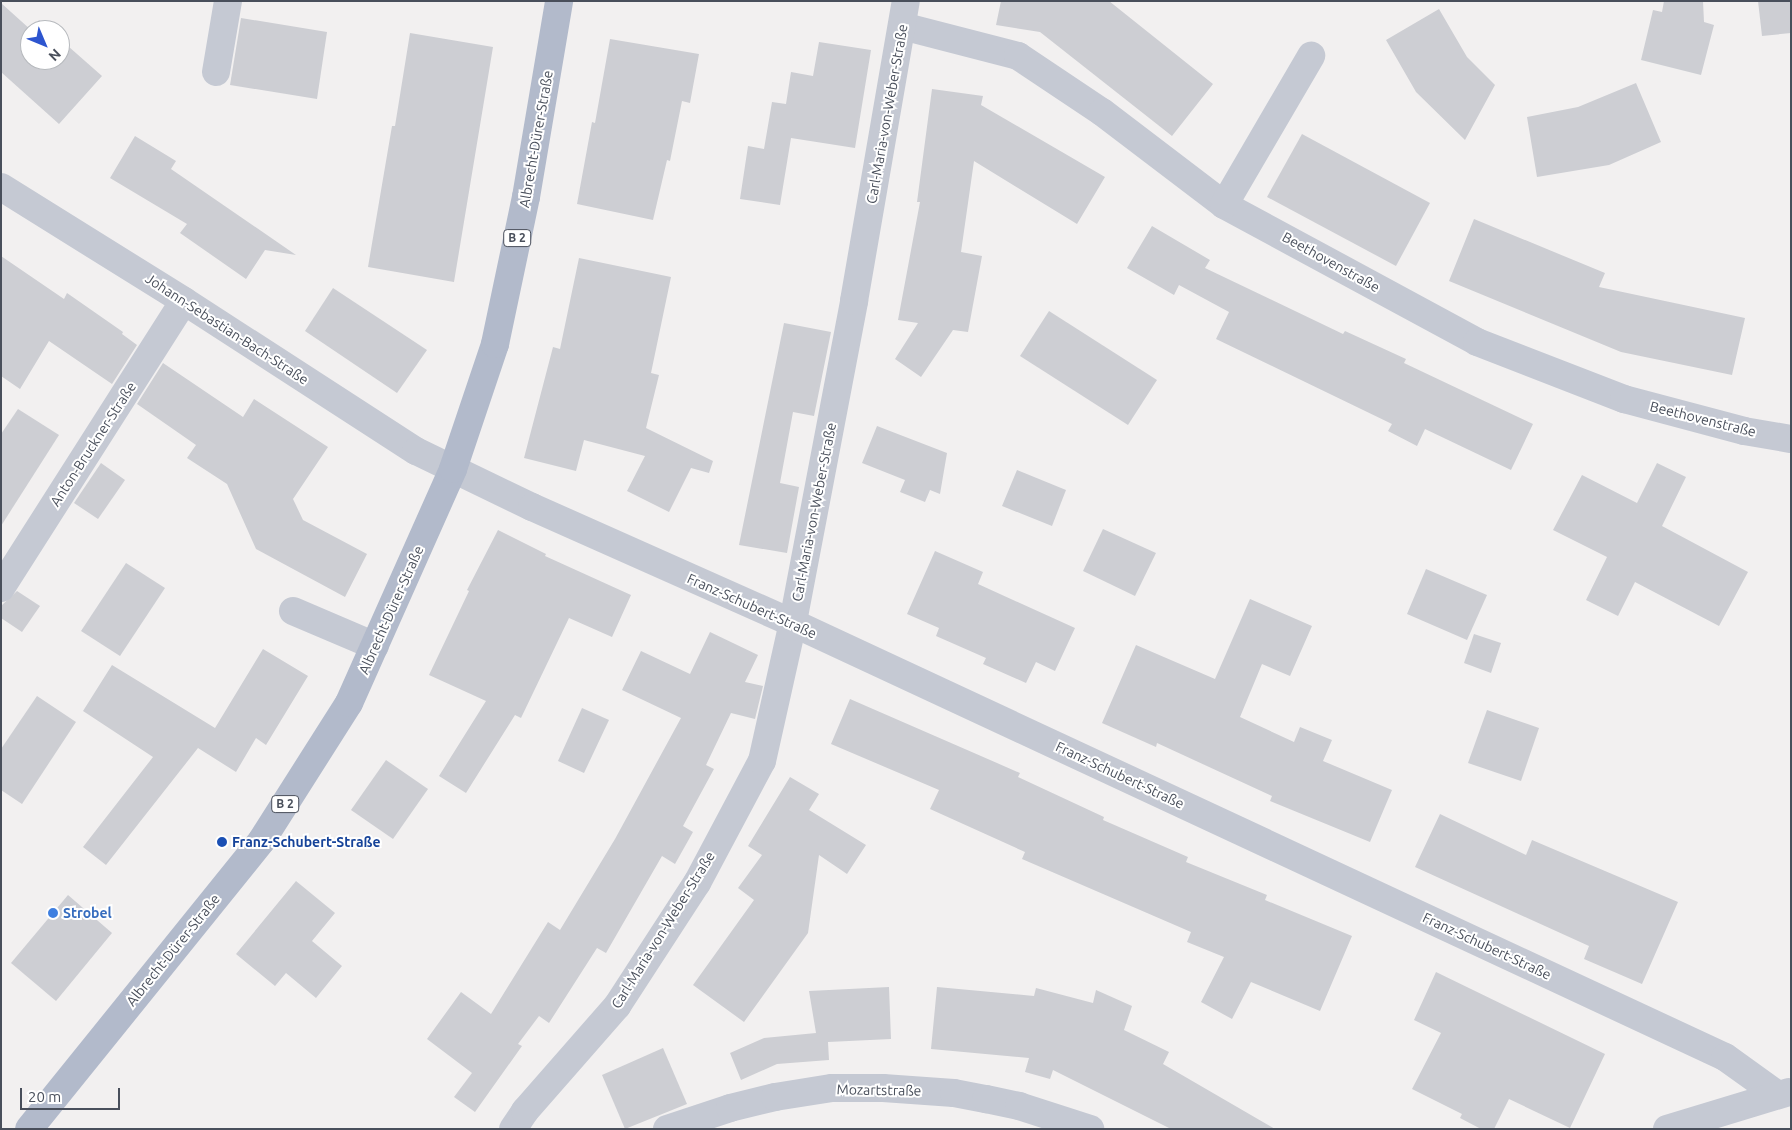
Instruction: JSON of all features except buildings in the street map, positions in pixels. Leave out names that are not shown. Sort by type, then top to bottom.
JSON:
[{"type":"main road","name":"Albrecht-Dürer-Straße","points":[[29,1129],[262,840],[349,703],[454,469],[495,344],[526,196],[559,1]]},
{"type":"street","points":[[216,72],[228,1]]},
{"type":"street","name":"Beethovenstraße","points":[[904,14],[1018,56],[1102,112],[1224,205],[1477,342],[1624,398],[1744,431],[1791,439]]},
{"type":"street","name":"Carl-Maria-von-Weber-Straße","points":[[514,1129],[525,1111],[617,1006],[697,883],[762,762],[793,623],[854,301],[904,14]]},
{"type":"street","points":[[1224,205],[1311,56]]},
{"type":"street","name":"Johann-Sebastian-Bach-Straße","points":[[1,187],[184,301],[388,435],[454,469]]},
{"type":"street","name":"Anton-Bruckner-Straße","points":[[1,588],[184,301]]},
{"type":"street","name":"Franz-Schubert-Straße","points":[[454,469],[532,507],[793,623],[1725,1057],[1784,1094]]},
{"type":"street","points":[[294,611],[375,646]]},
{"type":"street","name":"Mozartstraße","points":[[668,1129],[730,1108],[775,1097],[832,1088],[874,1088],[954,1093],[1019,1106],[1090,1129]]},
{"type":"street","points":[[1666,1129],[1784,1094]]},
{"type":"place","name":"Franz-Schubert-Straße","points":[[222,842]]},
{"type":"place","name":"Strobel","points":[[53,913]]}]
